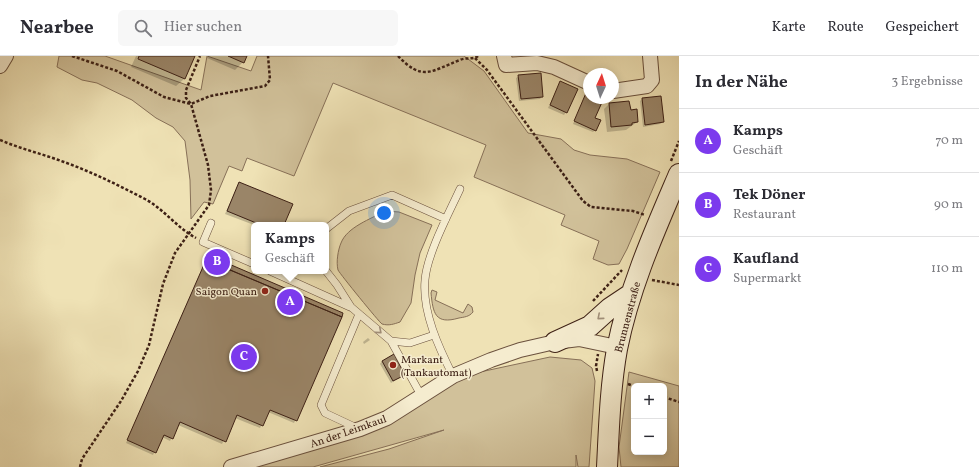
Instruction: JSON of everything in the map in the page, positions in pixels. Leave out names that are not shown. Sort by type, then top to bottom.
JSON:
[{"type":"main road","name":"Brunnenstraße","points":[[607,467],[612,379],[617,347],[635,285],[679,174]]},
{"type":"main road","points":[[555,342],[590,326],[635,285]]},
{"type":"street","points":[[0,66],[6,56]]},
{"type":"street","points":[[504,56],[506,65],[538,63],[554,66],[583,80]]},
{"type":"street","points":[[619,90],[647,86],[652,80],[650,56]]},
{"type":"street","name":"An der Leimkaul","points":[[231,467],[360,429],[387,418],[453,376],[491,360],[555,342],[579,339],[617,347]]},
{"type":"lane","points":[[453,376],[434,335],[426,296],[425,280],[434,248],[460,189]]},
{"type":"lane","points":[[329,226],[348,211],[392,195],[446,219]]},
{"type":"lane","points":[[211,223],[203,242],[251,263]]},
{"type":"lane","points":[[278,274],[351,307]]},
{"type":"lane","points":[[328,274],[351,307],[391,341],[422,396]]},
{"type":"lane","points":[[359,314],[321,405],[324,413],[360,429]]},
{"type":"lane","points":[[391,341],[410,343],[434,335]]},
{"type":"path","points":[[72,56],[117,71],[139,85],[164,97],[191,104],[210,96],[264,86],[270,80],[268,56]]},
{"type":"path","points":[[80,467],[82,460],[121,401],[138,371],[149,345],[163,284],[175,253],[187,233],[202,216],[208,205],[211,190],[208,166],[191,104],[186,98],[186,90],[200,56]]},
{"type":"path","points":[[398,56],[409,67],[421,72],[435,71],[462,59],[475,58],[478,56]]},
{"type":"path","points":[[475,58],[487,70],[584,201],[591,207],[633,212],[648,216]]},
{"type":"path","points":[[0,140],[63,161],[104,178],[148,201],[187,233],[203,242]]},
{"type":"path","points":[[635,285],[679,285]]},
{"type":"path","points":[[667,398],[679,402]]},
{"type":"shaded area","points":[[59,56],[105,56],[201,90],[207,56],[251,71],[257,56],[464,56],[484,71],[528,133],[561,139],[574,150],[590,155],[627,159],[660,172],[627,249],[619,264],[608,265],[593,259],[599,241],[561,225],[565,215],[474,177],[486,145],[333,83],[294,176],[247,158],[242,171],[229,166],[213,204],[204,202],[191,219],[190,180],[185,141],[173,127],[156,118],[132,100],[97,83],[82,80],[57,67]]},
{"type":"shaded area","points":[[385,211],[399,212],[432,225],[420,253],[411,303],[400,322],[389,325],[382,324],[374,315],[340,273],[337,263],[340,246],[348,232]]},
{"type":"shaded area","points":[[432,290],[437,292],[435,300],[463,313],[468,304],[472,307],[473,312],[470,315],[451,320],[440,318],[434,312],[431,293]]},
{"type":"shaded area","points":[[550,357],[581,360],[592,368],[595,381],[589,467],[578,467],[576,455],[576,467],[320,467],[389,449],[444,430],[313,467],[246,467],[379,428],[466,375]]},
{"type":"shaded area","points":[[629,372],[679,386],[679,467],[621,467],[619,447]]},
{"type":"building","points":[[139,56],[195,56],[185,79],[138,59]]},
{"type":"building","points":[[228,56],[247,56],[244,63]]},
{"type":"building","points":[[541,73],[543,97],[521,99],[518,75]]},
{"type":"building","points":[[560,81],[578,89],[567,113],[550,105]]},
{"type":"building","points":[[661,96],[664,122],[645,125],[642,98]]},
{"type":"building","points":[[583,100],[583,104],[601,104],[595,118],[601,120],[596,131],[574,121]]},
{"type":"building","points":[[629,101],[631,110],[637,109],[638,122],[632,123],[632,125],[611,127],[609,104],[619,104],[619,102]]},
{"type":"building","points":[[239,182],[293,204],[285,222],[254,222],[227,211]]},
{"type":"building","points":[[208,254],[229,264],[227,269],[206,260]]},
{"type":"building","points":[[206,260],[342,317],[297,421],[270,410],[263,426],[237,415],[226,442],[180,422],[173,439],[164,435],[156,453],[127,440]]},
{"type":"building","points":[[229,264],[343,313],[342,317],[228,269]]},
{"type":"building","points":[[394,354],[405,375],[393,381],[382,361]]},
{"type":"place","name":"Tek Döner","points":[[217,262]]},
{"type":"place","name":"Saigon Quan","points":[[265,291]]},
{"type":"place","name":"Kamps","points":[[290,302]]},
{"type":"place","name":"Kaufland","points":[[244,357]]},
{"type":"place","name":"Markant (Tankautomat)","points":[[393,365]]}]
